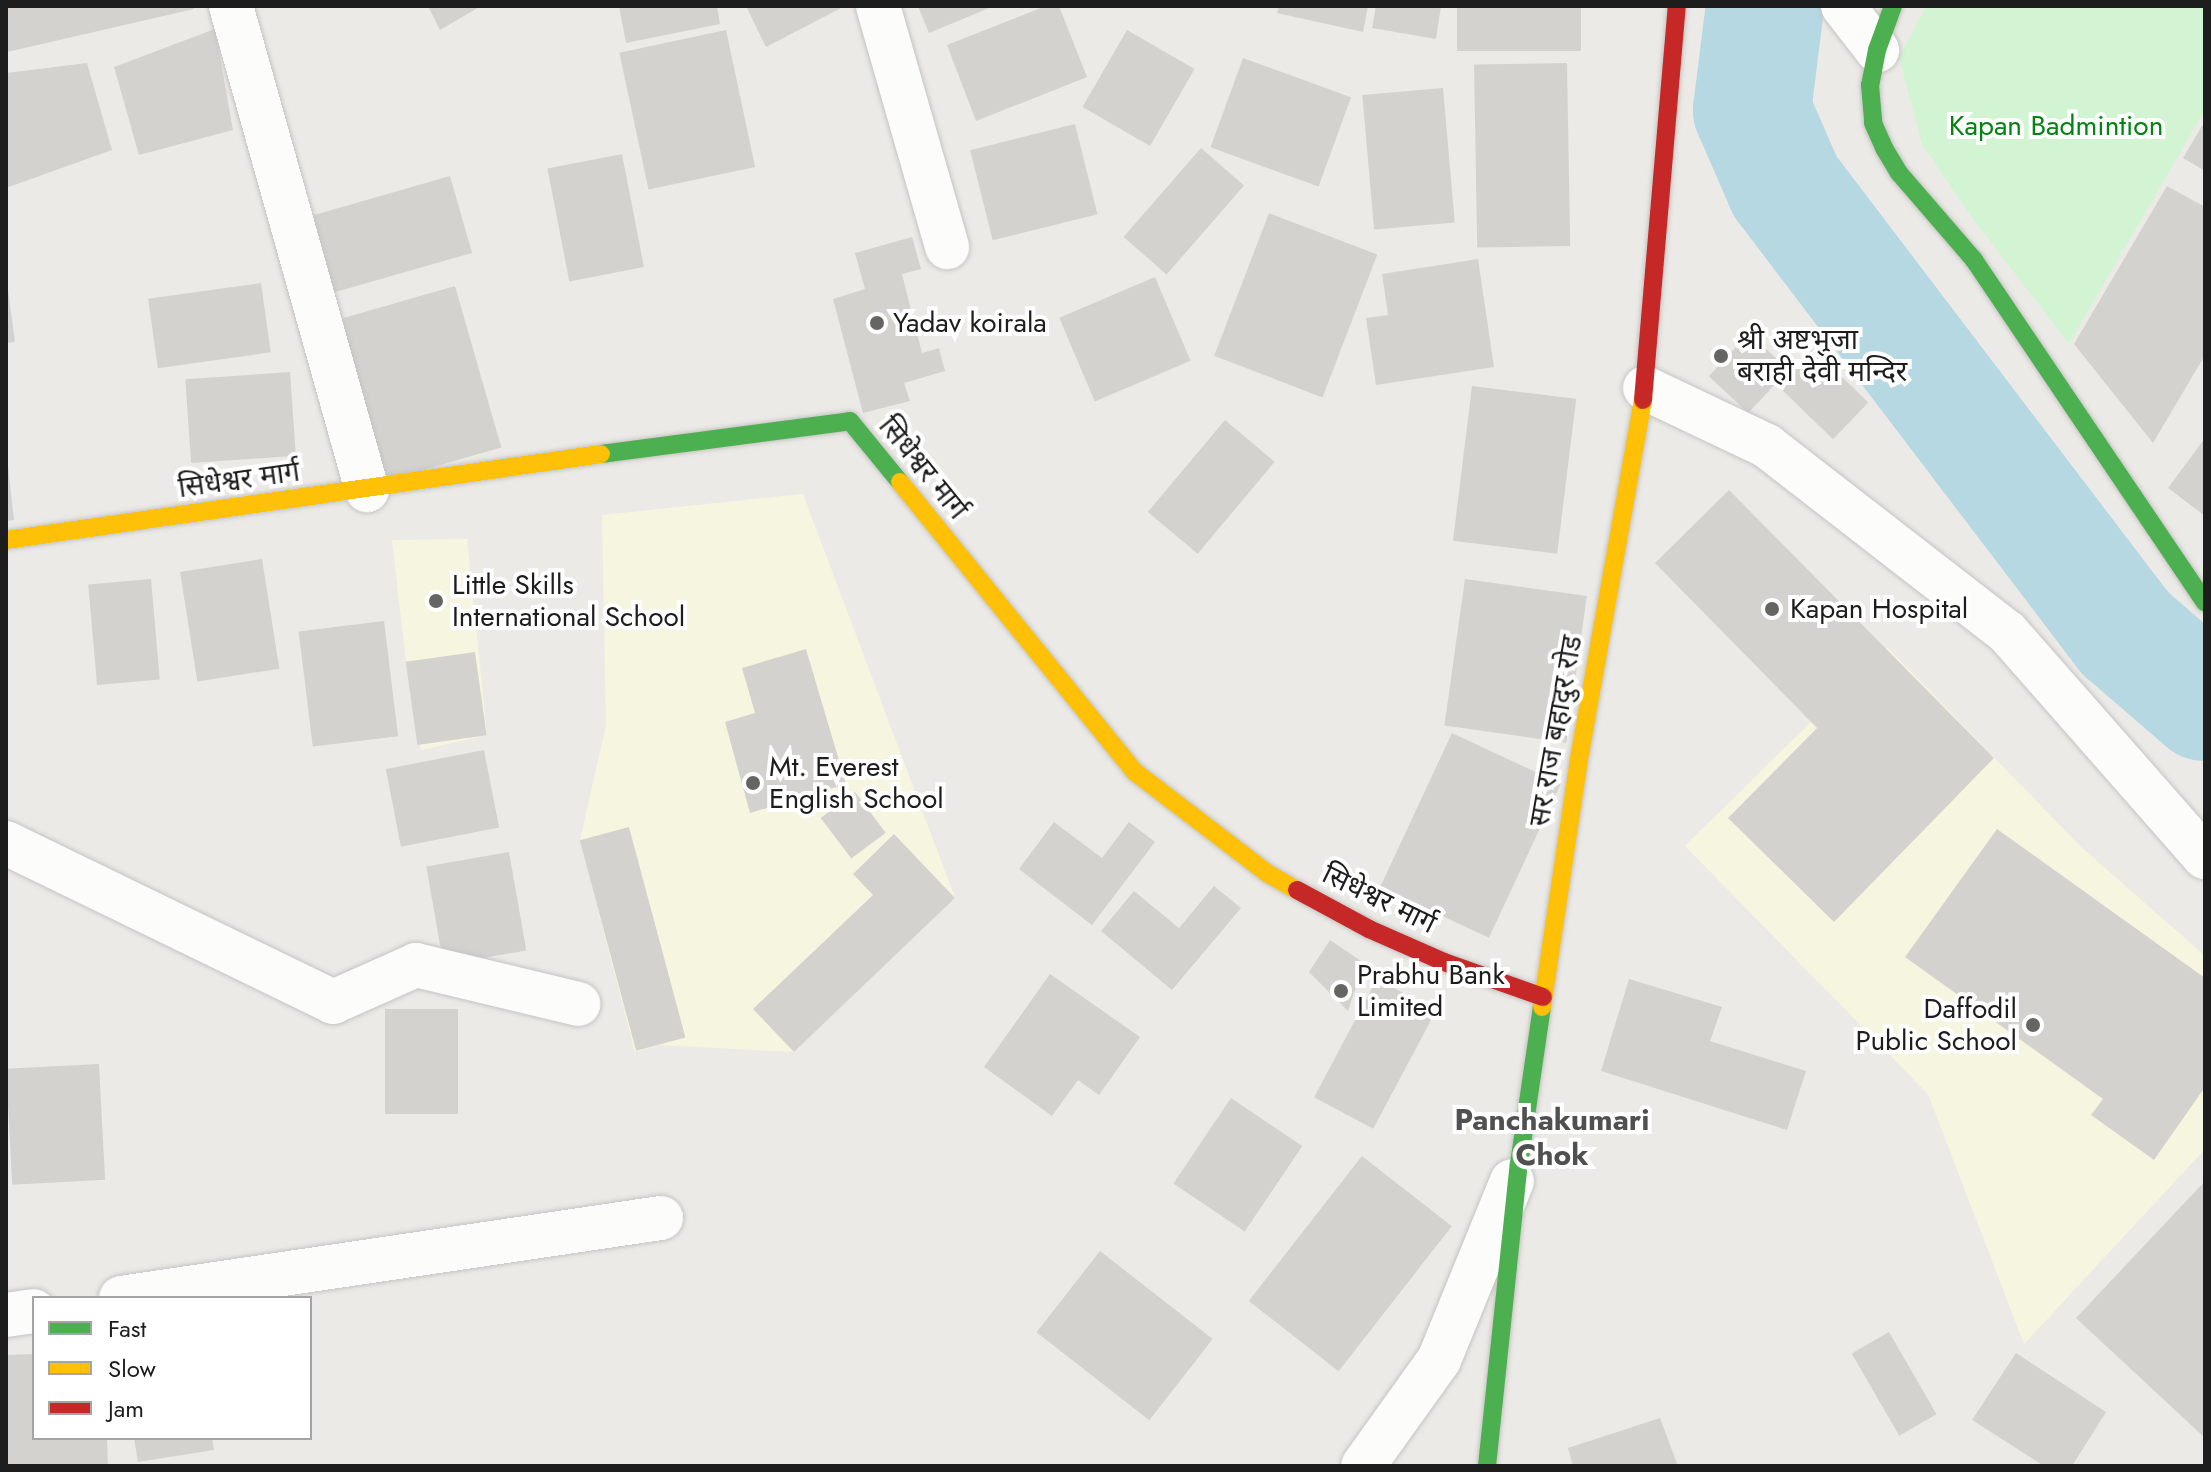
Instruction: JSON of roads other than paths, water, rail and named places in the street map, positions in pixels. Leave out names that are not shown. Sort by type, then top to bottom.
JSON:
[{"type":"street","points":[[231,6],[367,490]]},
{"type":"street","points":[[878,6],[947,247]]},
{"type":"street","name":"सर राज बहादुर रोड","points":[[1487,1466],[1519,1164],[1543,997],[1579,759],[1645,388],[1677,6]]},
{"type":"street","points":[[1843,6],[1877,50]]},
{"type":"street","points":[[1893,6],[1877,50],[1870,85],[1873,123],[1884,148],[1899,173],[1974,260],[2205,602]]},
{"type":"street","points":[[1645,388],[1767,446],[2007,632],[2205,857]]},
{"type":"street","name":"सिधेश्वर मार्ग","points":[[6,540],[367,490],[532,463],[850,421],[1135,772],[1267,873],[1369,929],[1444,962],[1543,997]]},
{"type":"street","points":[[6,843],[333,1002],[416,965],[578,1004]]},
{"type":"street","points":[[1363,1466],[1439,1360],[1519,1164]]},
{"type":"street","points":[[134,1296],[661,1218]]},
{"type":"street","points":[[6,1315],[32,1311]]},
{"type":"waterway","points":[[1765,6],[1752,110],[1785,186],[2125,633],[2205,702]]},
{"type":"place","name":"Yadav koirala","points":[[877,323]]},
{"type":"place","name":"श्री अष्टभुजा बराही देवी मन्दिर","points":[[1721,356]]},
{"type":"place","name":"Little Skills International School","points":[[436,601]]},
{"type":"place","name":"Kapan Hospital","points":[[1772,609]]},
{"type":"place","name":"Mt. Everest English School","points":[[753,783]]},
{"type":"place","name":"Prabhu Bank Limited","points":[[1341,991]]},
{"type":"place","name":"Daffodil Public School","points":[[2033,1025]]},
{"type":"district","name":"Panchakumari Chok","points":[[1552,1137]]},
{"type":"park label","name":"Kapan Badmintion","points":[[2056,126]]}]
